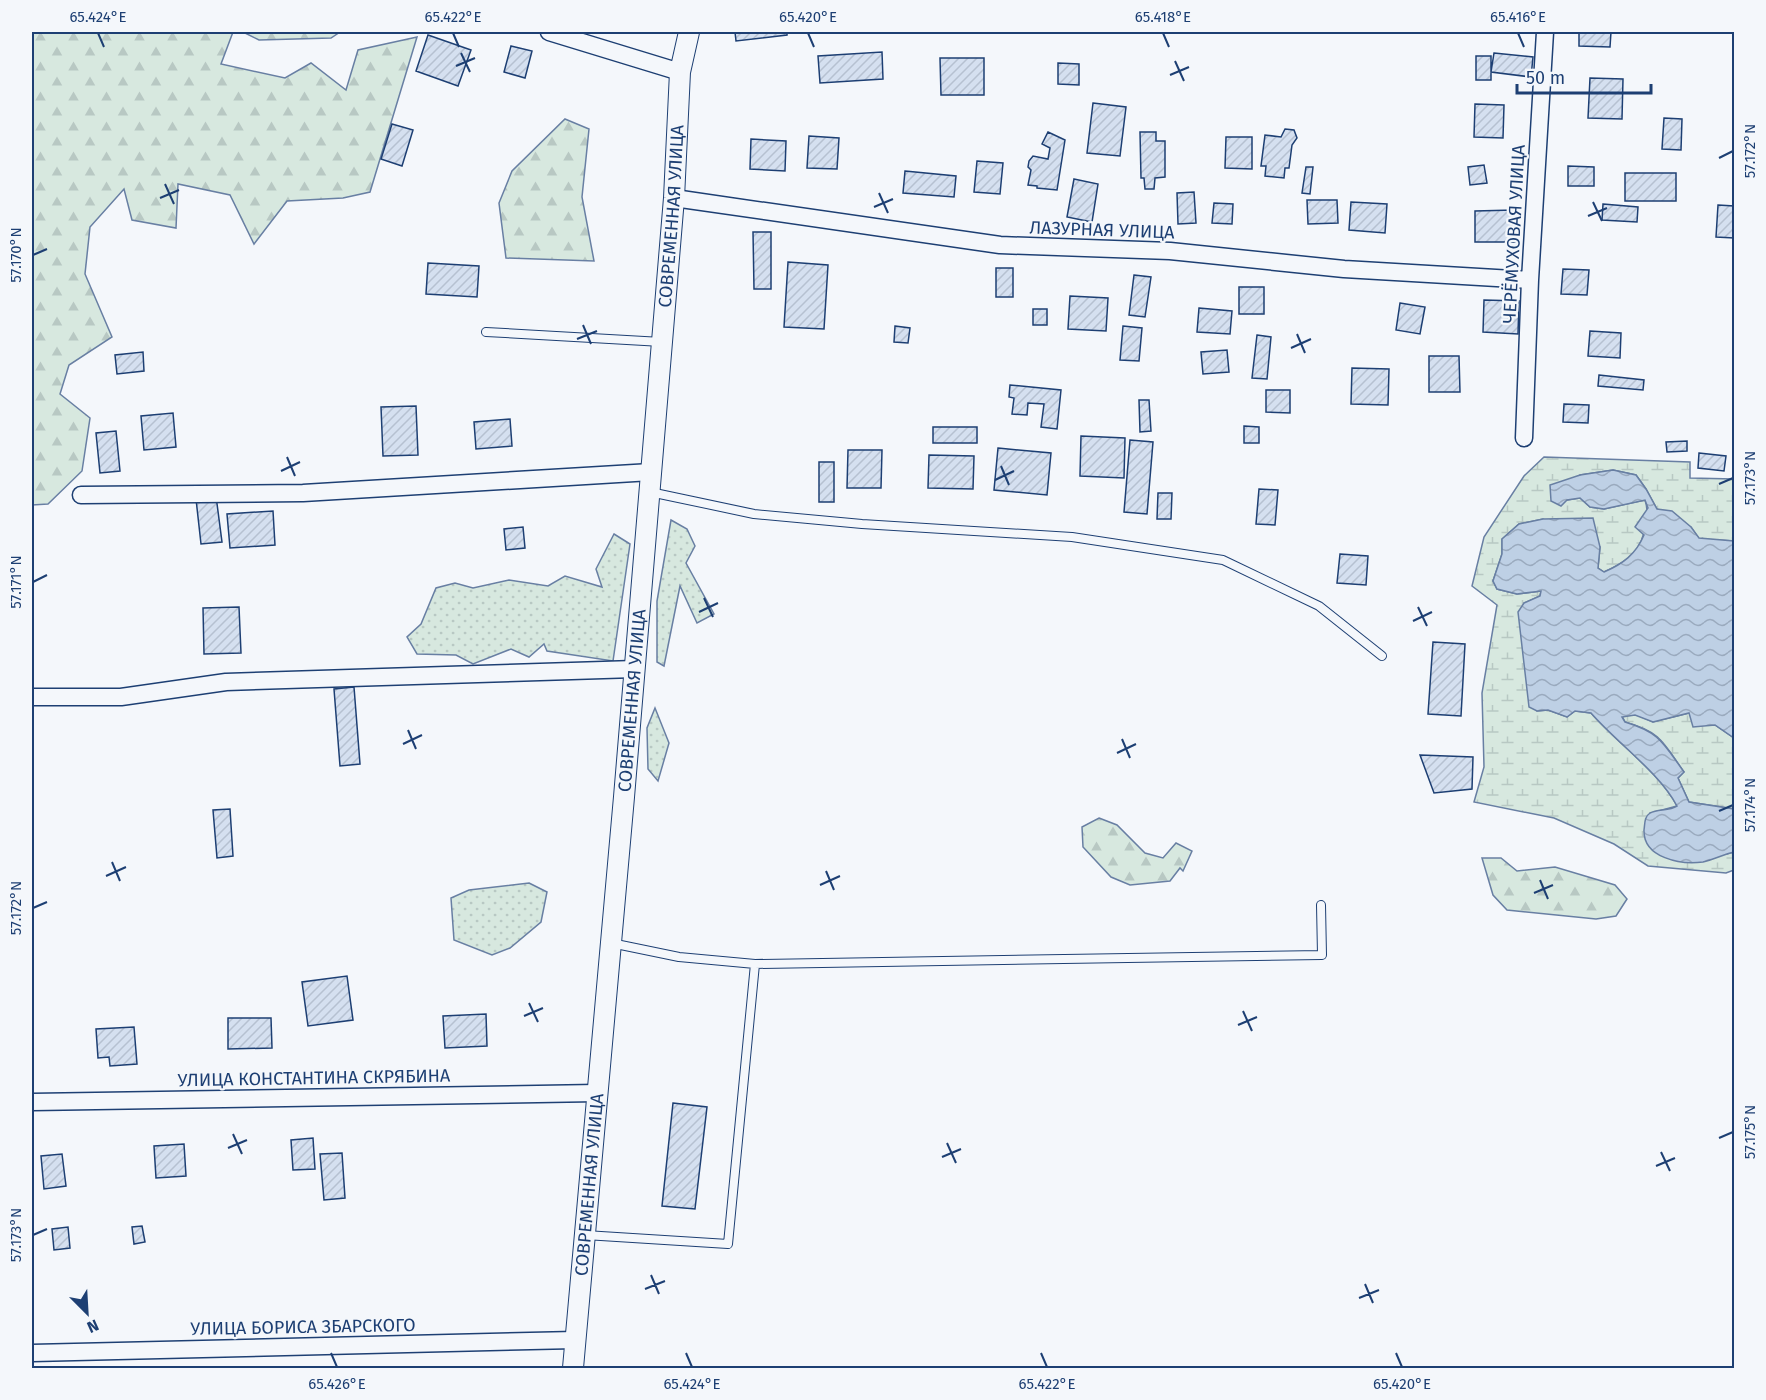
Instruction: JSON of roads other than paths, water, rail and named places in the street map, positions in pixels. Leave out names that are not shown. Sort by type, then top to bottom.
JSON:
[{"type":"street","points":[[549,32],[680,72]]},
{"type":"street","name":"СОВРЕМЕННАЯ УЛИЦА","points":[[573,1368],[674,198],[680,72],[689,32]]},
{"type":"street","name":"ЧЕРЁМУХОВАЯ УЛИЦА","points":[[1524,438],[1530,280],[1545,32]]},
{"type":"street","name":"ЛАЗУРНАЯ УЛИЦА","points":[[674,198],[1000,245],[1170,251],[1344,269],[1530,280]]},
{"type":"street","points":[[81,495],[303,493],[650,482]]},
{"type":"street","points":[[32,697],[121,696],[226,682],[635,669]]},
{"type":"street","name":"УЛИЦА КОНСТАНТИНА СКРЯБИНА","points":[[32,1102],[597,1093]]},
{"type":"street","name":"УЛИЦА БОРИСА ЗБАРСКОГО","points":[[32,1353],[575,1340]]},
{"type":"lane","points":[[486,332],[662,342]]},
{"type":"lane","points":[[650,482],[754,514],[862,524],[1072,537],[1224,560],[1319,606],[1382,656]]},
{"type":"lane","points":[[611,943],[679,957],[755,964],[1322,955],[1321,905]]},
{"type":"lane","points":[[585,1235],[728,1244],[755,964]]},
{"type":"water","points":[[1613,470],[1636,475],[1657,509],[1672,511],[1691,527],[1699,538],[1734,541],[1734,738],[1715,725],[1693,727],[1689,713],[1653,722],[1635,715],[1622,717],[1625,722],[1654,735],[1666,746],[1684,772],[1678,778],[1689,802],[1734,809],[1734,852],[1703,862],[1674,861],[1656,853],[1650,847],[1645,840],[1644,830],[1647,816],[1653,812],[1677,806],[1660,781],[1591,713],[1575,711],[1567,717],[1548,710],[1537,711],[1529,707],[1518,612],[1524,603],[1540,596],[1541,591],[1517,594],[1497,589],[1493,581],[1502,554],[1502,539],[1519,524],[1543,519],[1593,518],[1600,547],[1598,568],[1604,572],[1628,558],[1644,535],[1635,527],[1648,508],[1645,500],[1604,509],[1590,507],[1580,498],[1567,500],[1561,506],[1551,501],[1550,485],[1580,475]]}]
